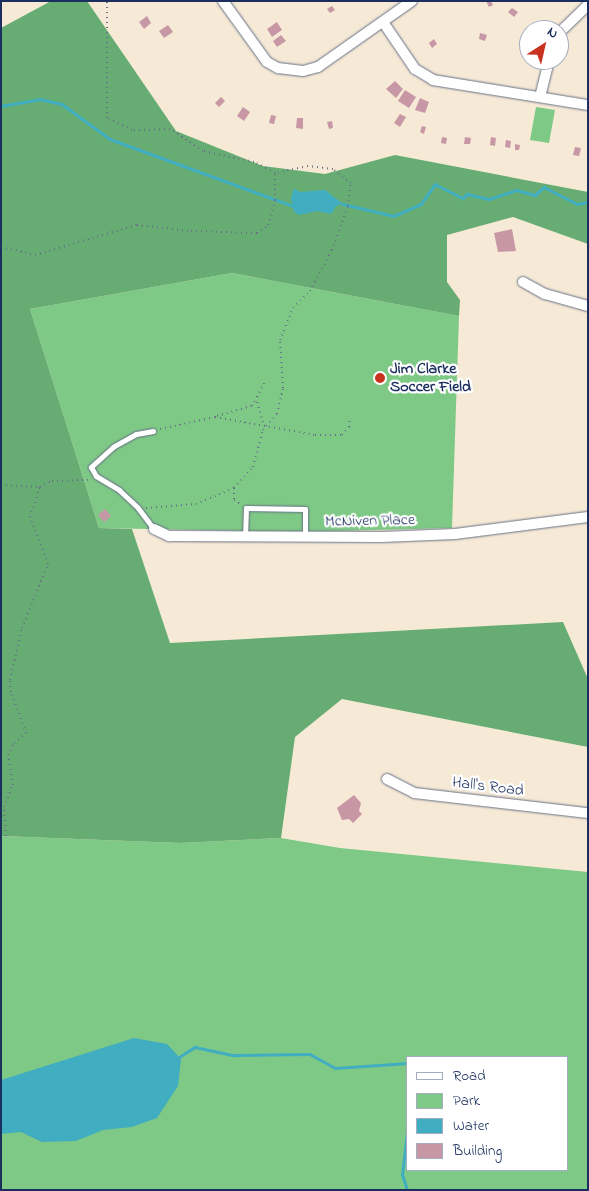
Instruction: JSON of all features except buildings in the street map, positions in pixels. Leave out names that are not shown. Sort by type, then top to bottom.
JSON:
[{"type":"street","points":[[223,1],[267,62],[291,71],[318,66],[412,1]]},
{"type":"street","points":[[569,23],[588,5]]},
{"type":"street","points":[[382,22],[416,69],[433,80],[588,105]]},
{"type":"street","points":[[540,97],[547,70]]},
{"type":"street","points":[[523,282],[545,294],[588,306]]},
{"type":"street","name":"McNiven Place","points":[[154,529],[169,536],[305,538],[455,534],[588,517]]},
{"type":"street","name":"Hall's Road","points":[[387,779],[414,793],[588,813]]},
{"type":"lane","points":[[153,431],[136,434],[113,447],[91,467],[96,476],[119,490],[138,508],[154,529]]},
{"type":"lane","points":[[245,536],[246,508],[305,509],[305,538]]},
{"type":"path","points":[[108,1],[107,118],[132,130],[170,129],[203,151],[254,162],[276,173],[308,166],[333,168],[351,183],[348,206],[332,250],[310,290],[293,308],[280,340],[282,393],[276,414],[266,426],[253,466],[234,488],[196,504],[138,508]]},
{"type":"path","points":[[1,247],[35,255],[80,239],[137,225],[191,231],[257,233],[268,225],[275,200],[276,173]]},
{"type":"path","points":[[153,431],[245,409],[257,402],[264,384]]},
{"type":"path","points":[[257,402],[266,426]]},
{"type":"path","points":[[215,417],[314,435],[342,435],[349,427],[350,417]]},
{"type":"path","points":[[1,484],[40,487],[52,481],[89,480]]},
{"type":"path","points":[[6,836],[4,807],[13,785],[8,755],[14,743],[26,733],[11,692],[10,680],[22,628],[48,564],[30,517],[40,487]]},
{"type":"path","points":[[234,488],[234,500],[246,508]]},
{"type":"green space","points":[[51,1],[87,1],[176,131],[263,166],[325,174],[395,155],[588,192],[588,244],[513,217],[447,235],[447,282],[460,300],[459,316],[232,273],[30,309],[99,528],[132,529],[170,643],[563,622],[588,679],[588,747],[342,699],[295,737],[281,838],[180,843],[1,836],[1,28]]},
{"type":"green space","points":[[536,107],[555,110],[549,143],[530,140]]},
{"type":"green space","points":[[232,273],[459,316],[452,528],[297,532],[99,528],[30,309]]},
{"type":"green space","points":[[1,836],[180,843],[281,838],[340,848],[588,872],[588,1190],[1,1190]]},
{"type":"water","points":[[294,188],[299,192],[325,190],[343,204],[336,206],[331,214],[317,211],[299,215],[294,212],[291,198]]},
{"type":"water","points":[[134,1038],[167,1044],[181,1059],[178,1086],[157,1118],[132,1127],[103,1130],[76,1141],[42,1142],[21,1132],[1,1134],[1,1080]]},
{"type":"waterway","points":[[1,106],[40,99],[62,104],[110,139],[293,206]]},
{"type":"waterway","points":[[343,204],[394,216],[421,204],[435,184],[463,198],[467,194],[489,199],[517,190],[535,195],[544,187],[577,204],[588,202]]},
{"type":"waterway","points":[[179,1057],[195,1047],[234,1055],[310,1054],[335,1068],[406,1063]]},
{"type":"waterway","points":[[406,1140],[402,1175],[407,1190]]},
{"type":"place","name":"Jim Clarke Soccer Field","points":[[380,378]]}]
